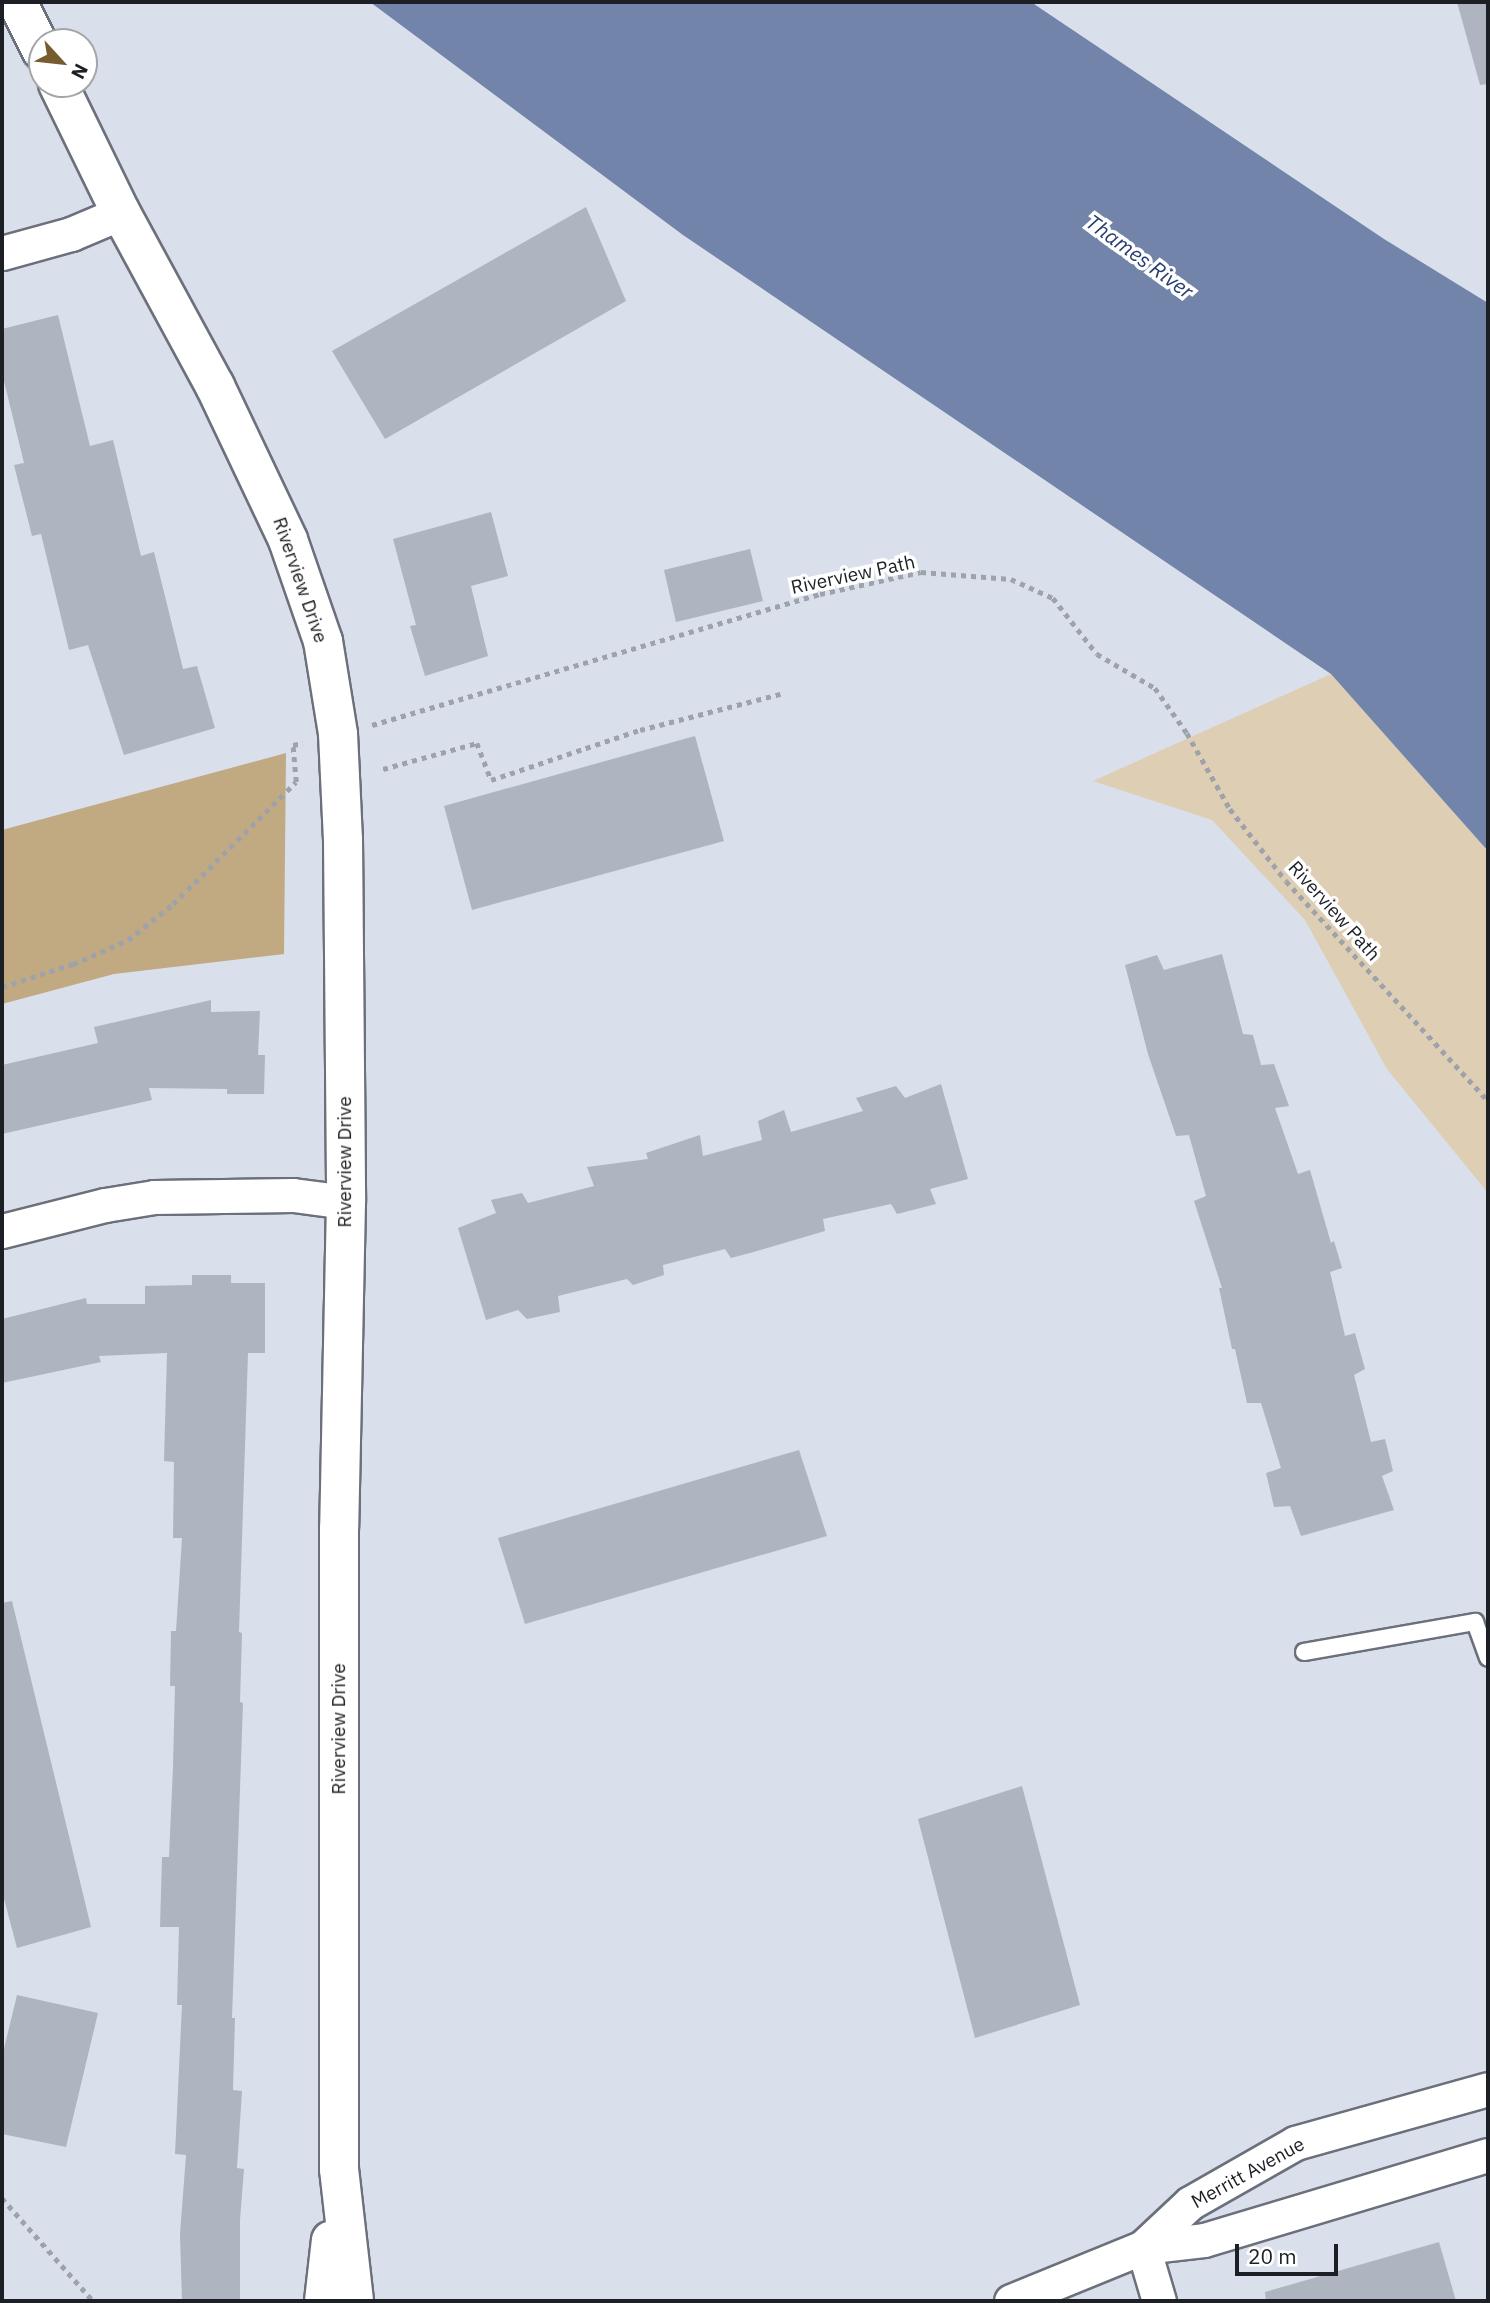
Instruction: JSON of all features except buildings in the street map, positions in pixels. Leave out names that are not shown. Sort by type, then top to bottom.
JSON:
[{"type":"street","points":[[17,2],[30,28]]},
{"type":"street","name":"Riverview Drive","points":[[65,98],[121,213],[215,386],[288,540],[323,641],[338,734],[344,839],[346,1202],[339,1528],[339,2169],[354,2301]]},
{"type":"street","points":[[2,253],[71,234],[121,213]]},
{"type":"street","points":[[2,1231],[105,1205],[154,1197],[293,1195],[346,1202]]},
{"type":"street","name":"Merritt Avenue","points":[[1143,2247],[1190,2203],[1295,2143],[1488,2089]]},
{"type":"street","name":"Merritt Avenue","points":[[1011,2301],[1143,2247],[1204,2240],[1488,2155]]},
{"type":"street","points":[[324,2301],[339,2169]]},
{"type":"street","points":[[1143,2247],[1159,2301]]},
{"type":"lane","points":[[1304,1653],[1475,1622],[1488,1658]]},
{"type":"path","name":"Riverview Path","points":[[2,987],[73,964],[128,940],[173,904],[296,782],[293,745],[820,594],[921,572],[1012,579],[1053,598],[1097,654],[1155,688],[1187,733],[1230,809],[1286,881],[1488,1101]]},
{"type":"path","points":[[383,769],[477,743],[491,780],[640,730],[780,694]]},
{"type":"path","points":[[2,2198],[93,2301]]},
{"type":"shaded area","points":[[1331,674],[1488,851],[1488,1193],[1387,1069],[1305,920],[1212,820],[1093,781]]},
{"type":"shaded area","points":[[286,753],[284,954],[114,974],[2,1004],[2,830]]},
{"type":"water","name":"Thames River","points":[[370,2],[1031,2],[1384,239],[1488,303],[1488,851],[1331,674],[683,235]]}]
